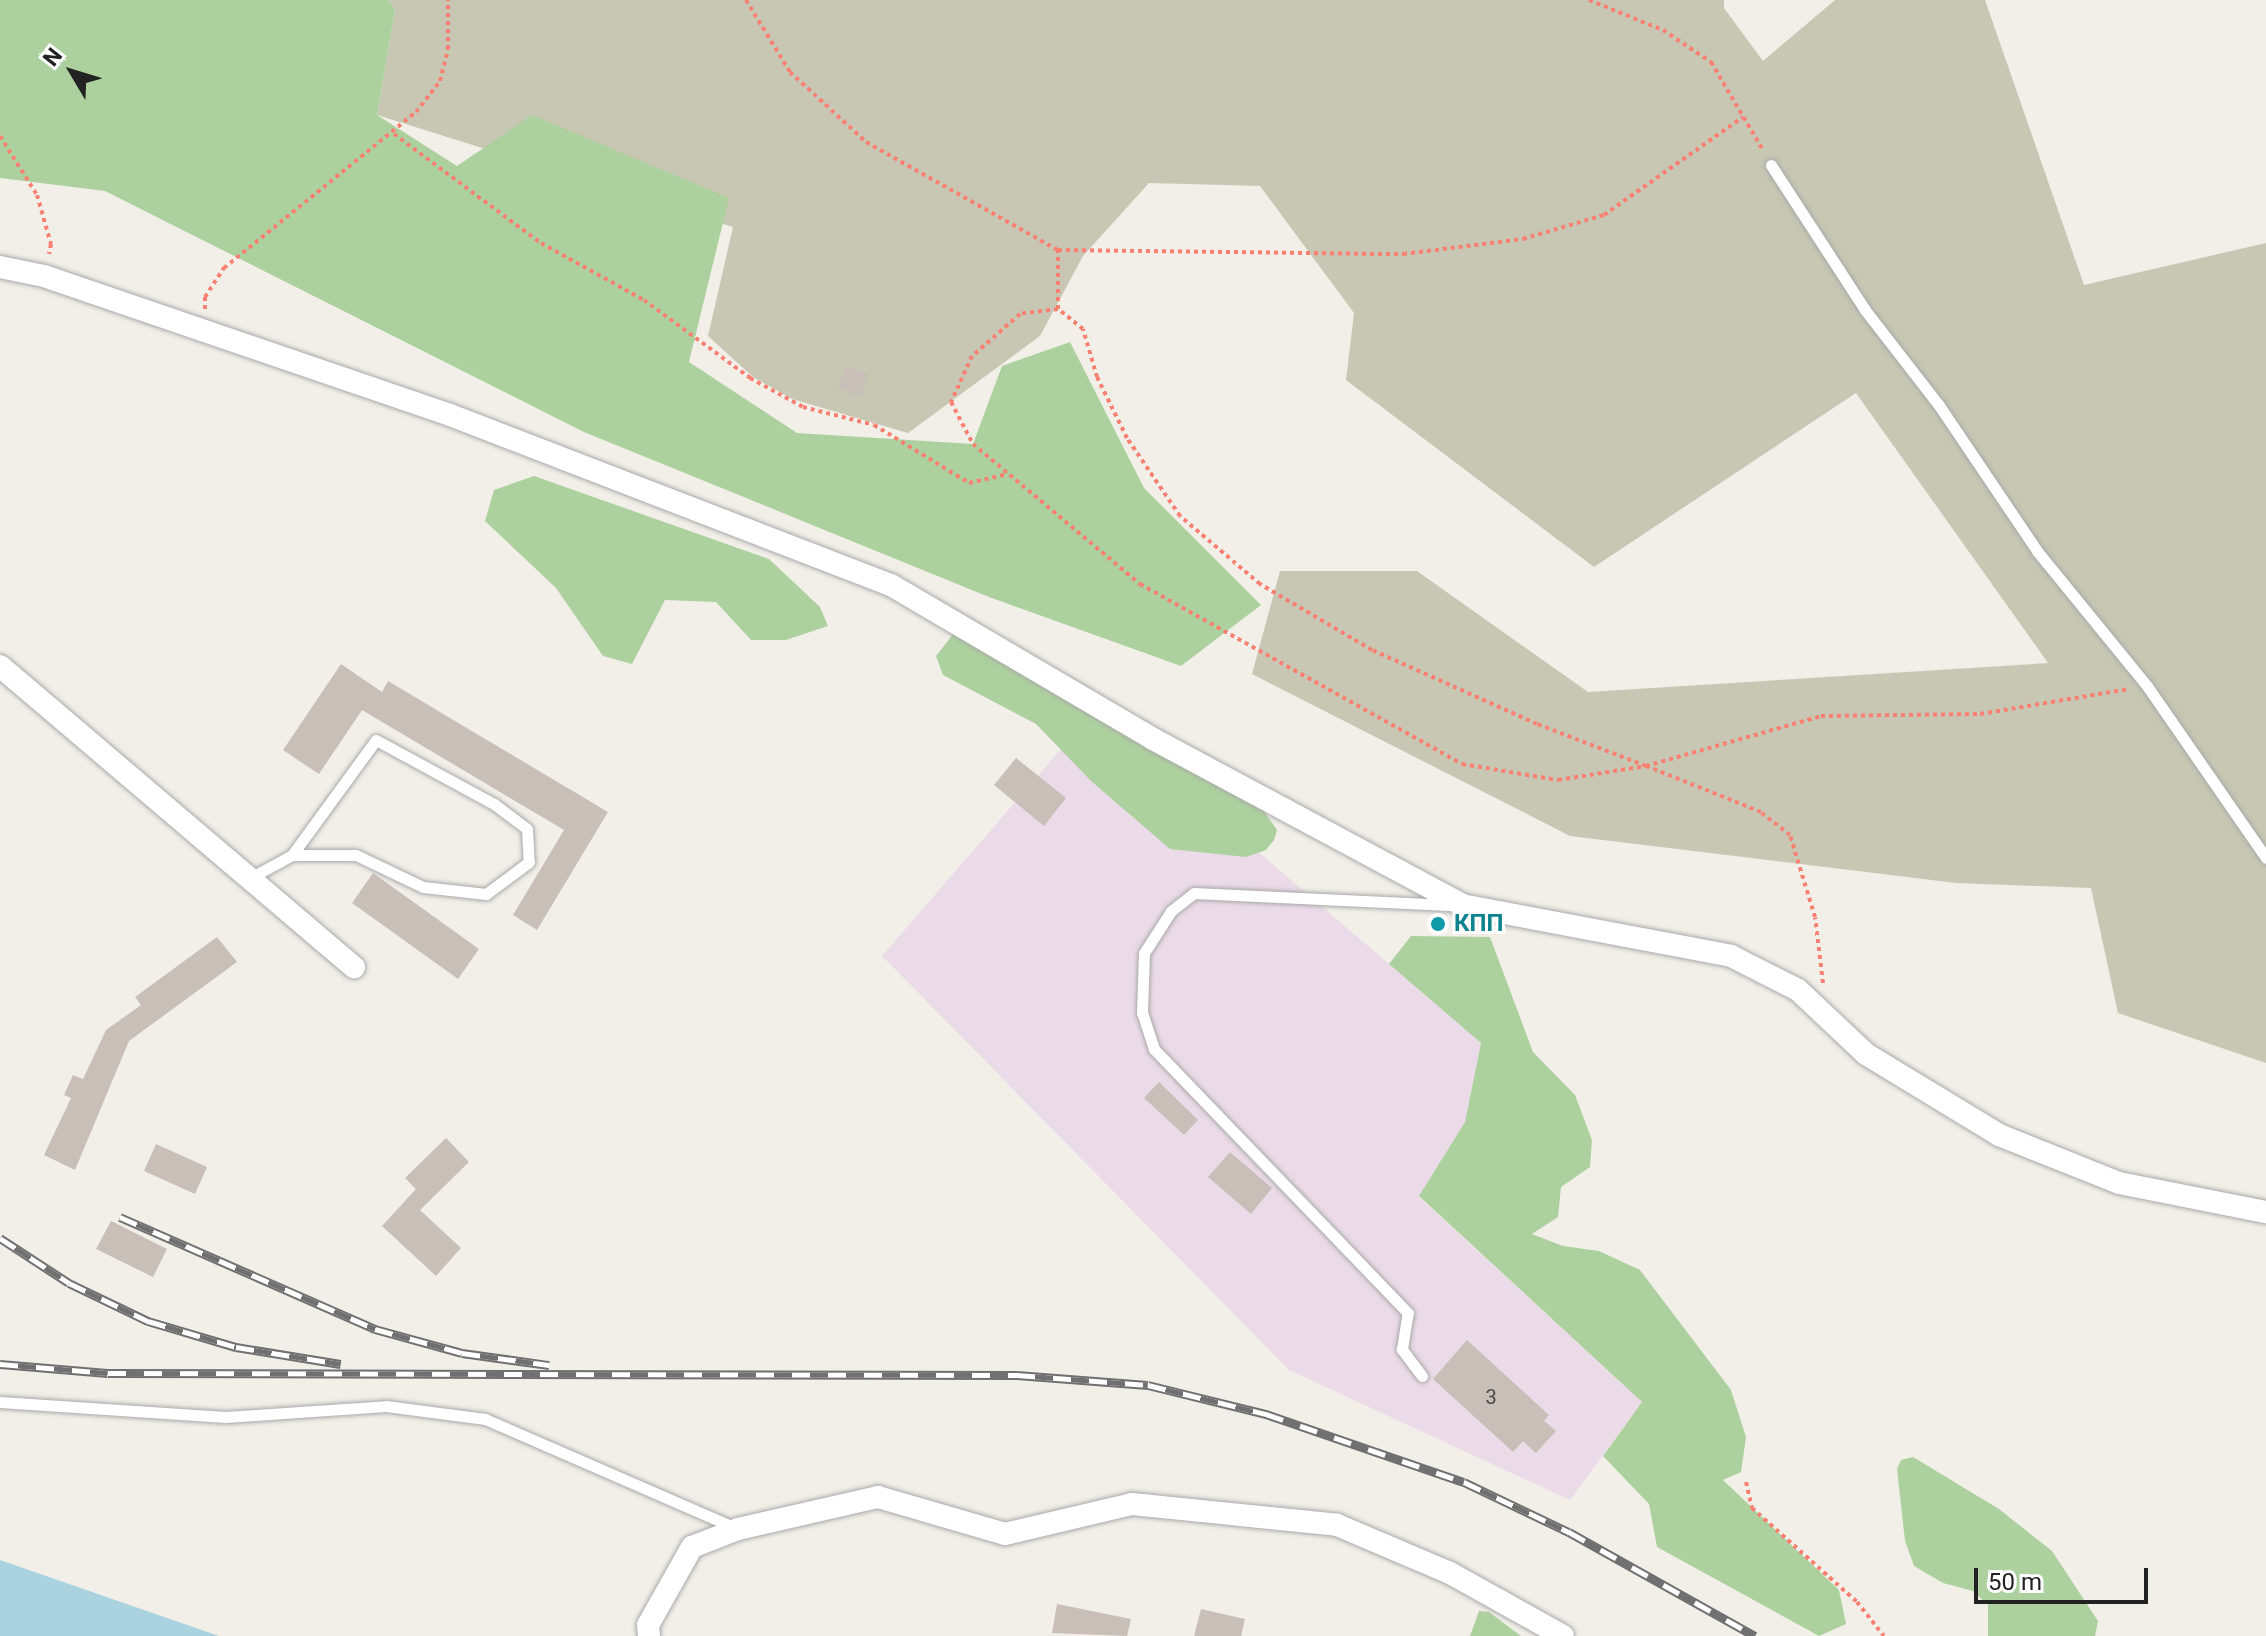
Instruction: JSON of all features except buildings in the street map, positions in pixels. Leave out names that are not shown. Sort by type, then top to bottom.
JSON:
[{"type":"street","points":[[0,267],[44,276],[450,415],[891,585],[1153,739],[1462,905],[1731,956],[1798,990],[1879,1062],[1999,1135],[2064,1164],[2119,1183],[2266,1212]]},
{"type":"street","points":[[0,666],[354,967]]},
{"type":"street","points":[[649,1636],[648,1625],[692,1547],[738,1529],[878,1497],[1005,1534],[1132,1504],[1302,1518],[1392,1545],[1563,1636]]},
{"type":"lane","points":[[1771,165],[1865,310],[1938,404],[2037,551],[2147,686],[2266,858]]},
{"type":"lane","points":[[250,878],[292,855],[376,740],[494,804],[527,829],[529,862],[486,894],[423,887],[356,855],[292,855]]},
{"type":"lane","points":[[1422,1376],[1402,1349],[1408,1313],[1154,1049],[1142,1013],[1144,953],[1171,911],[1194,893],[1462,905]]},
{"type":"lane","points":[[0,1402],[226,1417],[386,1406],[485,1419],[738,1529]]},
{"type":"path","points":[[204,331],[205,297],[224,268],[280,218],[394,134],[440,81],[448,49],[448,0]]},
{"type":"path","points":[[746,0],[790,72],[866,142],[1058,250],[1403,254],[1523,239],[1604,215],[1743,117]]},
{"type":"path","points":[[1589,0],[1663,30],[1711,62],[1771,165]]},
{"type":"path","points":[[394,134],[541,243],[644,300],[789,400],[846,421],[874,425],[969,483],[1008,473]]},
{"type":"path","points":[[0,136],[37,195],[51,244],[44,276]]},
{"type":"path","points":[[1058,250],[1058,309]]},
{"type":"path","points":[[1828,1018],[1815,917],[1790,835],[1761,812],[1646,766],[1372,650],[1260,584],[1180,516],[1127,438],[1097,377],[1083,329],[1058,309],[1020,314],[972,356],[951,402],[973,444],[1140,584],[1462,764],[1558,780],[1646,766],[1821,716],[1980,714],[2147,686]]},
{"type":"path","points":[[1746,1482],[1752,1508],[1857,1602],[1884,1636]]},
{"type":"shaded area","points":[[388,0],[1724,0],[1724,8],[1763,61],[1835,0],[1985,0],[2084,285],[2266,243],[2266,1063],[2118,1013],[2091,888],[1956,883],[1570,836],[1252,674],[1280,571],[1417,571],[1588,692],[2048,663],[1856,393],[1594,567],[1346,380],[1354,313],[1260,186],[1149,183],[1083,256],[1040,336],[908,433],[792,399],[753,377],[708,336],[733,227],[377,115],[395,10]]},
{"type":"shaded area","points":[[1094,711],[1481,1043],[1465,1122],[1419,1197],[1642,1402],[1570,1500],[1289,1370],[882,956]]},
{"type":"green space","points":[[0,0],[388,0],[395,10],[377,115],[457,166],[532,115],[729,198],[689,362],[797,433],[973,444],[1002,366],[1070,342],[1144,488],[1261,605],[1181,666],[989,597],[584,432],[105,191],[0,178]]},
{"type":"green space","points":[[534,476],[769,559],[820,607],[828,626],[786,640],[751,640],[716,602],[665,600],[632,664],[603,656],[556,588],[485,521],[494,490]]},
{"type":"green space","points":[[954,633],[1263,810],[1277,830],[1274,840],[1266,850],[1246,857],[1170,849],[1091,781],[1036,724],[943,675],[936,656]]},
{"type":"green space","points":[[1411,936],[1490,937],[1533,1052],[1575,1095],[1592,1140],[1590,1167],[1561,1187],[1558,1217],[1532,1234],[1563,1246],[1599,1251],[1640,1270],[1731,1390],[1746,1437],[1741,1472],[1723,1480],[1839,1590],[1846,1624],[1819,1636],[1657,1547],[1649,1504],[1603,1456],[1642,1402],[1419,1196],[1465,1122],[1481,1043],[1389,964]]},
{"type":"green space","points":[[1913,1457],[1999,1509],[2052,1551],[2098,1621],[2095,1636],[1988,1636],[1988,1605],[1973,1591],[1943,1583],[1914,1566],[1905,1541],[1897,1469],[1901,1460]]},
{"type":"green space","points":[[1479,1611],[1489,1612],[1521,1636],[1470,1636]]},
{"type":"water","points":[[0,1560],[219,1636],[0,1636]]},
{"type":"railway","points":[[120,1217],[375,1329],[462,1353],[549,1365]]},
{"type":"railway","points":[[0,1238],[69,1283],[148,1321],[236,1347],[341,1364]]},
{"type":"railway","points":[[0,1364],[108,1373],[1017,1375],[1148,1385],[1266,1414],[1464,1482],[1569,1532],[1755,1636]]},
{"type":"place","name":"КПП","points":[[1438,924]]}]
